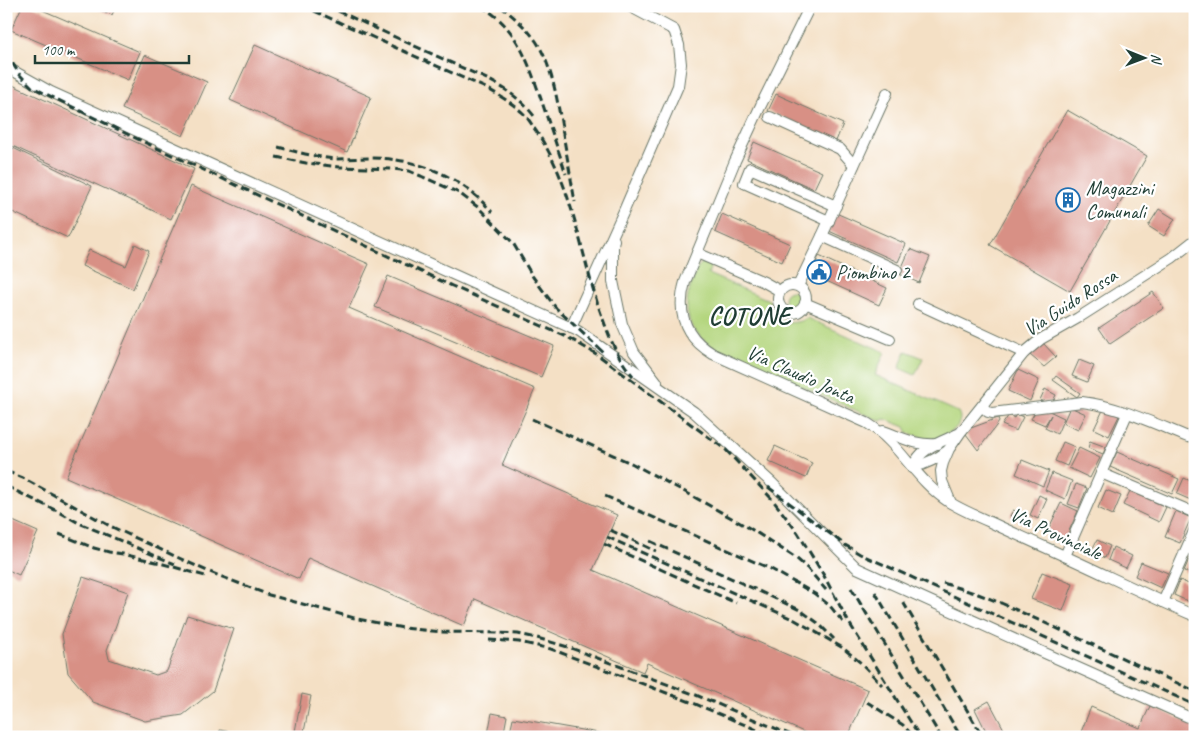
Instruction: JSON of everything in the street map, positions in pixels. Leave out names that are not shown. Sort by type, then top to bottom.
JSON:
[{"type":"street","points":[[571,328],[678,86],[681,64],[679,45],[674,30],[629,6]]},
{"type":"street","name":"Via Claudio Jonta","points":[[810,6],[760,105],[685,282],[681,302],[684,323],[696,341],[713,354],[877,429],[889,439],[912,468]]},
{"type":"street","points":[[6,65],[52,92],[578,331],[694,412],[772,483],[857,568],[1195,720]]},
{"type":"street","points":[[798,286],[887,93]]},
{"type":"street","points":[[770,117],[840,149],[854,165]]},
{"type":"street","points":[[829,221],[744,183],[750,168],[836,206]]},
{"type":"street","points":[[617,227],[613,246],[613,281],[622,324],[634,352],[662,389]]},
{"type":"street","points":[[822,236],[897,270]]},
{"type":"street","name":"Via Guido Rossa","points":[[951,504],[945,492],[941,470],[949,449],[1024,353],[1041,339],[1094,308],[1172,258],[1195,240]]},
{"type":"street","points":[[697,253],[764,282],[780,291]]},
{"type":"street","points":[[793,284],[798,286],[805,293],[805,303],[799,311],[788,312],[780,306],[778,296],[783,287],[793,284]]},
{"type":"street","points":[[805,303],[890,339]]},
{"type":"street","points":[[918,304],[1024,353]]},
{"type":"street","points":[[982,406],[992,413],[1082,402],[1094,403],[1195,438]]},
{"type":"street","points":[[1065,556],[1128,414]]},
{"type":"street","name":"Via Guido Rossa","points":[[877,429],[917,444],[938,444]]},
{"type":"street","name":"Via Guido Rossa","points":[[912,468],[915,460],[928,448],[960,433]]},
{"type":"street","name":"Via Guido Rossa","points":[[912,468],[929,463],[949,449]]},
{"type":"street","name":"Via Provinciale","points":[[912,468],[935,492],[962,510],[1195,616]]},
{"type":"street","points":[[1102,473],[1195,513]]},
{"type":"street","points":[[1163,602],[1195,529]]},
{"type":"green space","points":[[702,263],[712,264],[708,274],[769,300],[774,313],[782,321],[794,322],[807,318],[885,352],[875,375],[958,412],[960,417],[957,427],[942,437],[929,439],[917,436],[908,433],[905,427],[885,419],[880,421],[716,349],[706,342],[693,328],[687,311],[689,291],[696,270]]},
{"type":"green space","points":[[792,291],[800,299],[792,307],[784,299]]},
{"type":"green space","points":[[906,351],[923,358],[915,375],[899,368]]},
{"type":"building","points":[[22,6],[33,6],[140,52],[128,80],[11,30]]},
{"type":"building","points":[[91,6],[116,6],[112,15]]},
{"type":"building","points":[[255,45],[371,97],[347,152],[230,100]]},
{"type":"building","points":[[145,55],[207,82],[183,136],[122,109]]},
{"type":"building","points":[[6,82],[194,169],[171,219],[6,143]]},
{"type":"building","points":[[776,94],[843,124],[836,141],[768,111]]},
{"type":"building","name":"Magazzini Comunali","points":[[1067,110],[1147,156],[1070,291],[990,245]]},
{"type":"building","points":[[754,142],[822,172],[814,189],[747,159]]},
{"type":"building","points":[[6,145],[92,186],[68,238],[6,209]]},
{"type":"building","points":[[191,186],[369,264],[349,308],[535,389],[502,465],[617,515],[593,570],[868,690],[848,737],[815,737],[647,663],[643,672],[475,599],[464,626],[308,558],[299,579],[66,477]]},
{"type":"building","points":[[1159,209],[1175,219],[1164,236],[1148,226]]},
{"type":"building","points":[[836,213],[906,244],[898,262],[829,231]]},
{"type":"building","points":[[722,214],[790,244],[782,262],[715,232]]},
{"type":"building","points":[[135,244],[149,251],[133,289],[82,266],[89,250],[126,266]]},
{"type":"building","points":[[910,249],[930,257],[919,283],[899,274]]},
{"type":"building","points":[[819,256],[887,288],[879,305],[811,274]]},
{"type":"building","points":[[388,276],[554,346],[541,377],[375,307]]},
{"type":"building","points":[[1153,292],[1164,308],[1110,344],[1099,328]]},
{"type":"building","points":[[1043,343],[1056,357],[1044,367],[1030,355]]},
{"type":"building","points":[[1079,360],[1094,366],[1087,382],[1072,376]]},
{"type":"building","points":[[1018,370],[1039,380],[1030,401],[1008,391]]},
{"type":"building","points":[[1056,376],[1080,393],[1077,397],[1053,380]]},
{"type":"building","points":[[1045,389],[1056,395],[1053,401],[1043,402],[1040,400]]},
{"type":"building","points":[[1070,407],[1086,414],[1078,430],[1063,423]]},
{"type":"building","points":[[1104,408],[1119,416],[1109,436],[1094,429]]},
{"type":"building","points":[[1047,410],[1064,418],[1057,434],[1045,428],[1051,415],[1045,425],[1031,419],[1035,412]]},
{"type":"building","points":[[1016,414],[1023,417],[1016,431],[1002,425],[1009,415],[1014,418]]},
{"type":"building","points":[[998,418],[999,422],[978,450],[966,434],[971,428]]},
{"type":"building","points":[[1090,441],[1106,447],[1103,454],[1088,448]]},
{"type":"building","points":[[1063,442],[1075,447],[1067,466],[1055,461]]},
{"type":"building","points":[[775,446],[812,463],[806,478],[768,461]]},
{"type":"building","points":[[1079,448],[1100,458],[1090,478],[1069,468]]},
{"type":"building","points":[[1117,452],[1179,479],[1172,494],[1110,467]]},
{"type":"building","points":[[1022,460],[1049,471],[1043,486],[1016,474]]},
{"type":"building","points":[[1052,473],[1072,481],[1065,499],[1045,490]]},
{"type":"building","points":[[1184,478],[1195,483],[1193,501],[1177,494]]},
{"type":"building","points":[[1076,484],[1087,488],[1079,508],[1068,504]]},
{"type":"building","points":[[1106,490],[1121,496],[1113,515],[1098,508]]},
{"type":"building","points":[[1130,491],[1166,507],[1159,522],[1123,505]]},
{"type":"building","points":[[1039,495],[1047,499],[1038,519],[1030,515]]},
{"type":"building","points":[[1061,503],[1078,511],[1065,540],[1047,532]]},
{"type":"building","points":[[1013,510],[1028,516],[1025,523],[1010,516]]},
{"type":"building","points":[[1176,511],[1191,518],[1180,543],[1165,537]]},
{"type":"building","points":[[6,518],[38,532],[19,575],[6,569]]},
{"type":"building","points":[[1097,540],[1110,546],[1105,558],[1091,552]]},
{"type":"building","points":[[1113,547],[1132,556],[1126,568],[1108,560]]},
{"type":"building","points":[[1193,550],[1195,551],[1195,576],[1184,571]]},
{"type":"building","points":[[1141,562],[1168,573],[1161,588],[1135,576]]},
{"type":"building","points":[[1042,572],[1073,584],[1063,611],[1031,599]]},
{"type":"building","points":[[83,577],[128,592],[107,650],[109,659],[156,675],[167,671],[187,615],[234,629],[213,691],[183,715],[145,721],[93,702],[68,673],[62,634]]},
{"type":"building","points":[[1180,580],[1195,587],[1194,604],[1174,595]]},
{"type":"building","points":[[302,694],[311,696],[303,737],[294,737]]},
{"type":"building","points":[[989,701],[1008,737],[989,737],[975,709]]},
{"type":"building","points":[[1150,706],[1195,725],[1195,737],[1162,737],[1155,734],[1160,737],[1079,737],[1091,707],[1140,728]]},
{"type":"building","points":[[492,713],[507,716],[503,737],[488,734]]},
{"type":"building","points":[[513,718],[616,736],[616,737],[509,737]]},
{"type":"building","points":[[220,730],[251,736],[219,737]]},
{"type":"railway","points":[[303,6],[488,89],[519,109],[532,124],[547,148],[557,170],[566,192],[599,308],[613,344],[633,376]]},
{"type":"railway","points":[[327,6],[489,80],[513,95],[534,116]]},
{"type":"railway","points":[[480,6],[505,25],[522,50],[534,79],[566,174]]},
{"type":"railway","points":[[500,6],[532,36],[547,62],[557,98],[575,202]]},
{"type":"railway","points":[[6,53],[20,75],[32,87],[129,135],[452,286],[569,338],[598,355],[726,450],[772,499],[798,533],[848,621],[920,737]]},
{"type":"railway","points":[[278,147],[335,159],[391,159],[424,166],[439,172],[467,189],[492,212]]},
{"type":"railway","points":[[276,157],[340,167],[409,171],[459,193],[479,208],[513,243],[533,277],[556,308],[605,354]]},
{"type":"railway","points":[[532,419],[633,464],[751,529],[796,558],[826,590]]},
{"type":"railway","points":[[6,471],[23,478],[110,526],[207,571],[269,595],[358,619],[403,628],[442,632],[518,634],[537,638],[568,647],[696,695],[796,737]]},
{"type":"railway","points":[[6,486],[79,523],[175,564]]},
{"type":"railway","points":[[768,487],[845,545],[860,554],[1195,705]]},
{"type":"railway","points":[[605,496],[771,569],[815,594],[830,606],[843,622]]},
{"type":"railway","points":[[610,530],[656,551]]},
{"type":"railway","points":[[59,534],[94,548],[160,563],[205,576]]},
{"type":"railway","points":[[607,537],[795,620],[843,648],[861,663],[882,685]]},
{"type":"railway","points":[[650,541],[800,610],[818,623],[834,639]]},
{"type":"railway","points":[[604,544],[736,603]]},
{"type":"railway","points":[[943,583],[1001,603],[1195,691]]},
{"type":"railway","points":[[851,588],[941,737]]},
{"type":"railway","points":[[875,592],[961,737]]},
{"type":"railway","points":[[903,602],[983,737]]},
{"type":"railway","points":[[489,640],[519,642],[551,649],[693,703],[774,737]]},
{"type":"railway","points":[[867,702],[903,725],[912,735]]},
{"type":"place","name":"Magazzini Comunali","points":[[1068,200]]},
{"type":"place","name":"Piombino 2","points":[[819,272]]},
{"type":"district","name":"COTONE","points":[[750,315]]}]
